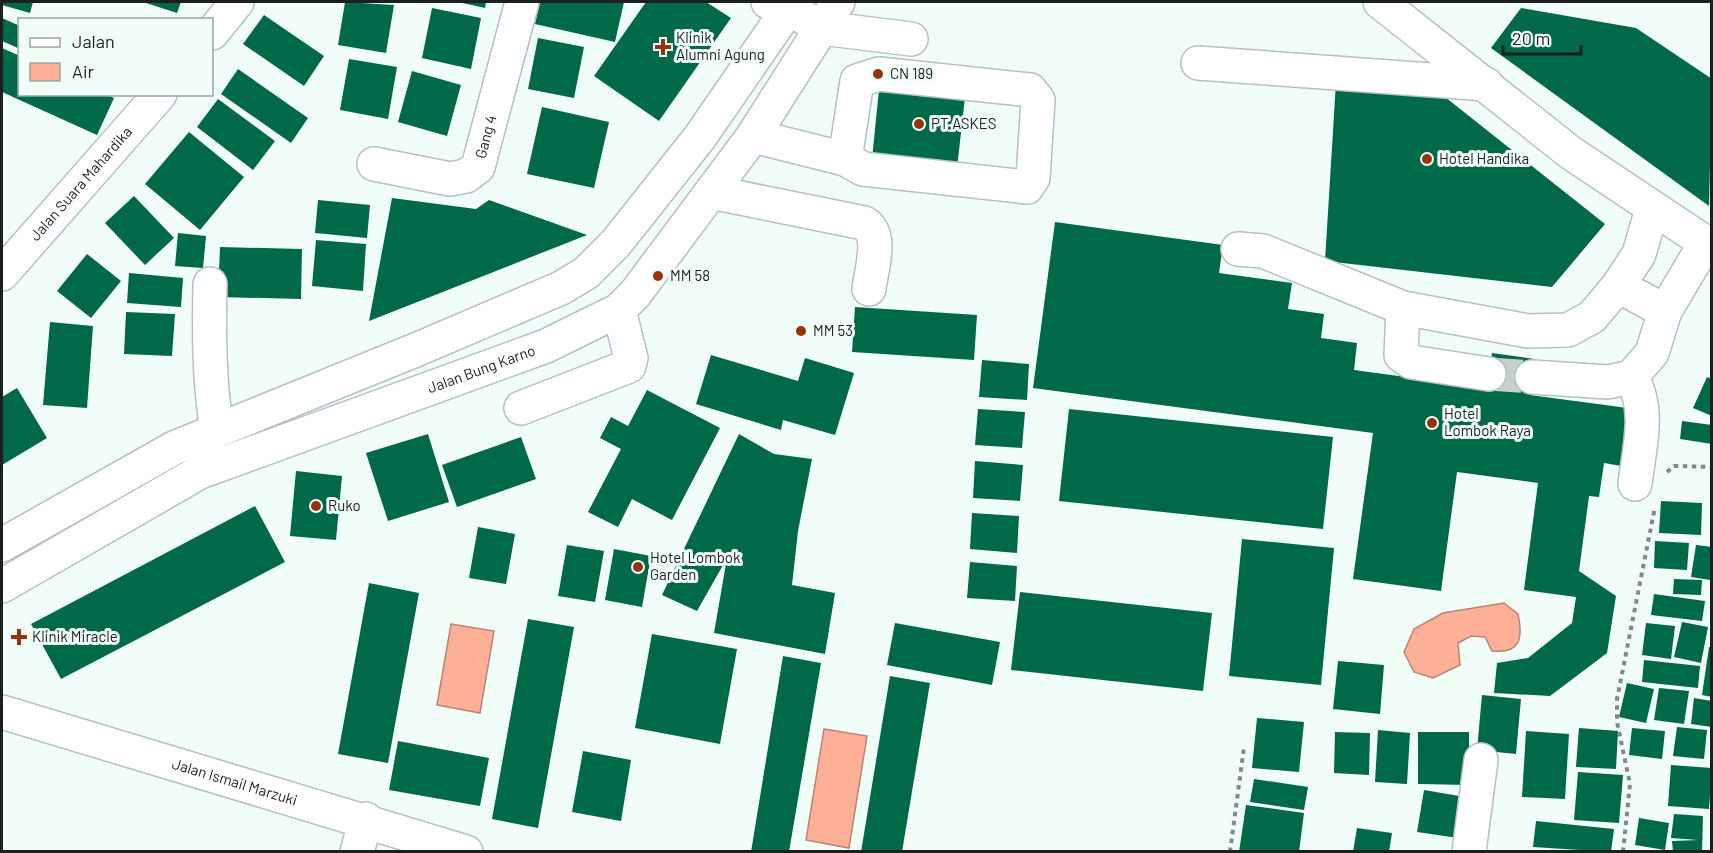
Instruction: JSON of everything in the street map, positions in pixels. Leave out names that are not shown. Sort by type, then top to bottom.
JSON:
[{"type":"main road","points":[[213,32],[237,2]]},
{"type":"main road","name":"Gang 4","points":[[374,164],[450,179],[466,176],[478,167],[522,2]]},
{"type":"main road","points":[[1380,2],[1571,153],[1652,209],[1705,238],[1665,311],[1652,353],[1631,376],[1608,382],[1532,377]]},
{"type":"main road","points":[[2,545],[174,448],[418,349],[561,288],[586,273],[616,243],[700,137],[783,4],[911,39]]},
{"type":"main road","name":"Jalan Bung Karno","points":[[2,586],[200,472],[546,346],[619,310],[635,294],[753,136],[830,15]]},
{"type":"main road","points":[[1198,63],[1486,84]]},
{"type":"main road","points":[[753,136],[845,159],[863,169],[1027,187],[1033,178],[1038,100],[1030,90],[897,75],[879,74],[862,78],[857,81],[845,159]]},
{"type":"main road","name":"Jalan Suara Mahardika","points":[[2,274],[158,96]]},
{"type":"main road","points":[[711,192],[864,223],[871,228],[876,238],[868,289]]},
{"type":"main road","points":[[646,207],[682,231]]},
{"type":"main road","points":[[1238,249],[1263,251],[1402,308],[1528,331],[1568,330],[1592,317],[1618,286],[1639,254],[1652,209]]},
{"type":"main road","points":[[210,284],[208,365],[217,431]]},
{"type":"main road","points":[[1618,286],[1665,311]]},
{"type":"main road","points":[[1402,308],[1401,355],[1411,362],[1488,374]]},
{"type":"main road","points":[[521,408],[629,366],[631,358],[619,310]]},
{"type":"main road","points":[[418,349],[434,385]]},
{"type":"main road","points":[[1631,376],[1641,391],[1652,486]]},
{"type":"main road","points":[[108,486],[124,516]]},
{"type":"main road","name":"Jalan Ismail Marzuki","points":[[2,712],[366,819],[466,852]]},
{"type":"main road","points":[[1469,852],[1481,760]]},
{"type":"main road","points":[[357,852],[366,819]]},
{"type":"path","points":[[1623,852],[1630,784],[1617,723],[1617,699],[1652,486],[1674,466],[1712,467]]},
{"type":"path","points":[[1230,852],[1244,747]]},
{"type":"water","points":[[1504,603],[1518,614],[1520,637],[1514,647],[1509,650],[1492,651],[1485,637],[1471,636],[1458,643],[1460,665],[1433,678],[1414,672],[1404,652],[1414,629],[1443,613]]},
{"type":"water","points":[[451,624],[494,631],[480,713],[437,705]]},
{"type":"water","points":[[824,729],[867,736],[849,848],[806,840]]},
{"type":"building","points":[[2,2],[33,2],[30,13],[2,5]]},
{"type":"building","points":[[143,2],[181,2],[177,13]]},
{"type":"building","points":[[345,2],[394,5],[386,53],[338,45]]},
{"type":"building","points":[[458,2],[486,2],[485,8]]},
{"type":"building","points":[[540,2],[624,2],[615,42],[535,24]]},
{"type":"building","name":"Klinik Alumni Agung","points":[[646,2],[706,2],[731,18],[659,121],[594,76]]},
{"type":"building","points":[[432,8],[481,18],[471,69],[422,58]]},
{"type":"building","points":[[1521,8],[1636,28],[1712,79],[1709,206],[1491,48]]},
{"type":"building","points":[[264,15],[324,56],[304,86],[243,44]]},
{"type":"building","points":[[2,18],[18,25],[18,48],[2,41]]},
{"type":"building","points":[[538,38],[584,47],[574,98],[528,89]]},
{"type":"building","points":[[2,48],[18,55],[18,96],[110,96],[114,98],[97,135],[2,92]]},
{"type":"building","points":[[349,59],[397,67],[388,119],[340,110]]},
{"type":"building","points":[[238,69],[308,118],[291,143],[221,94]]},
{"type":"building","points":[[412,71],[461,85],[447,136],[398,122]]},
{"type":"building","name":"PT.ASKES","points":[[880,80],[966,89],[957,168],[872,159]]},
{"type":"building","name":"Hotel Handika","points":[[1336,82],[1440,93],[1605,224],[1552,287],[1325,261]]},
{"type":"building","points":[[218,99],[275,141],[253,170],[197,127]]},
{"type":"building","points":[[542,107],[609,122],[594,188],[527,174]]},
{"type":"building","points":[[189,132],[244,177],[200,230],[145,184]]},
{"type":"building","points":[[134,196],[174,238],[145,265],[105,223]]},
{"type":"building","points":[[392,198],[476,209],[489,200],[587,235],[369,321]]},
{"type":"building","points":[[318,200],[370,205],[367,238],[315,233]]},
{"type":"building","points":[[1055,222],[1223,245],[1219,273],[1292,283],[1288,309],[1324,314],[1321,338],[1357,343],[1354,370],[1487,388],[1492,353],[1535,359],[1530,395],[1635,409],[1627,467],[1604,463],[1599,497],[1589,496],[1579,571],[1616,596],[1607,653],[1550,696],[1494,693],[1497,663],[1528,658],[1572,623],[1576,597],[1524,590],[1538,483],[1457,472],[1441,591],[1353,579],[1373,433],[1033,388]]},
{"type":"building","points":[[178,233],[206,236],[203,268],[175,266]]},
{"type":"building","points":[[316,240],[366,244],[363,291],[312,286]]},
{"type":"building","points":[[220,247],[302,249],[301,299],[218,297]]},
{"type":"building","points":[[87,254],[121,281],[91,318],[57,291]]},
{"type":"building","points":[[129,273],[183,278],[181,307],[127,303]]},
{"type":"building","points":[[855,307],[977,315],[974,360],[852,352]]},
{"type":"building","points":[[126,312],[175,314],[172,356],[124,354]]},
{"type":"building","points":[[50,322],[93,326],[87,408],[43,405]]},
{"type":"building","points":[[711,355],[798,381],[805,358],[854,373],[835,435],[783,420],[781,430],[696,404]]},
{"type":"building","points":[[982,360],[1029,364],[1027,400],[979,397]]},
{"type":"building","points":[[1707,377],[1712,379],[1712,416],[1693,408]]},
{"type":"building","points":[[17,388],[47,438],[2,465],[2,397]]},
{"type":"building","points":[[647,390],[720,428],[672,520],[632,499],[618,527],[588,512],[621,449],[600,438],[611,417],[628,426]]},
{"type":"building","points":[[978,409],[1025,412],[1022,448],[975,445]]},
{"type":"building","points":[[1069,409],[1333,437],[1323,529],[1059,501]]},
{"type":"building","points":[[1682,421],[1712,425],[1712,444],[1680,439]]},
{"type":"building","points":[[428,434],[449,502],[388,521],[366,453]]},
{"type":"building","points":[[739,434],[774,454],[812,459],[798,531],[792,585],[835,593],[825,654],[714,633],[727,558],[697,611],[662,595]]},
{"type":"building","points":[[521,437],[536,479],[457,507],[442,465]]},
{"type":"building","points":[[975,461],[1023,465],[1020,501],[973,498]]},
{"type":"building","name":"Ruko","points":[[296,471],[342,476],[336,540],[290,536]]},
{"type":"building","points":[[1661,501],[1702,503],[1701,535],[1659,533]]},
{"type":"building","points":[[255,506],[285,562],[61,679],[31,624]]},
{"type":"building","points":[[972,513],[1019,516],[1017,553],[970,549]]},
{"type":"building","points":[[478,527],[515,534],[506,584],[469,578]]},
{"type":"building","points":[[1242,539],[1334,548],[1321,685],[1229,676]]},
{"type":"building","points":[[1655,541],[1689,543],[1687,570],[1654,568]]},
{"type":"building","points":[[567,545],[604,551],[595,602],[558,596]]},
{"type":"building","points":[[1696,545],[1712,547],[1710,580],[1691,577]]},
{"type":"building","points":[[614,549],[651,556],[642,607],[605,600]]},
{"type":"building","points":[[970,562],[1017,566],[1015,601],[967,598]]},
{"type":"building","points":[[1674,579],[1702,580],[1701,595],[1673,594]]},
{"type":"building","points":[[369,583],[419,593],[388,763],[338,754]]},
{"type":"building","points":[[1020,592],[1212,613],[1203,691],[1011,670]]},
{"type":"building","points":[[1654,594],[1705,601],[1702,621],[1651,615]]},
{"type":"building","points":[[528,619],[574,627],[538,828],[492,819]]},
{"type":"building","points":[[1682,622],[1708,627],[1701,663],[1674,657]]},
{"type":"building","points":[[895,623],[1000,642],[992,685],[887,665]]},
{"type":"building","points":[[1646,623],[1675,626],[1671,659],[1642,655]]},
{"type":"building","points":[[652,634],[737,649],[720,744],[635,728]]},
{"type":"building","points":[[1709,647],[1712,647],[1712,697],[1702,695]]},
{"type":"building","points":[[783,656],[821,663],[789,852],[751,852]]},
{"type":"building","points":[[1644,660],[1700,666],[1698,688],[1642,682]]},
{"type":"building","points":[[1338,661],[1384,665],[1380,714],[1333,709]]},
{"type":"building","points":[[890,676],[930,683],[902,852],[861,852]]},
{"type":"building","points":[[1627,683],[1654,689],[1646,723],[1619,717]]},
{"type":"building","points":[[1659,688],[1689,691],[1684,724],[1654,720]]},
{"type":"building","points":[[1482,695],[1521,699],[1516,754],[1477,750]]},
{"type":"building","points":[[1694,698],[1712,701],[1712,727],[1691,724]]},
{"type":"building","points":[[1257,718],[1304,722],[1299,772],[1252,768]]},
{"type":"building","points":[[1677,727],[1707,730],[1704,759],[1673,756]]},
{"type":"building","points":[[1579,728],[1618,731],[1616,769],[1576,767]]},
{"type":"building","points":[[1632,728],[1665,731],[1662,759],[1629,755]]},
{"type":"building","points":[[1378,730],[1410,733],[1407,784],[1375,782]]},
{"type":"building","points":[[1526,731],[1569,734],[1565,799],[1522,797]]},
{"type":"building","points":[[1335,732],[1370,733],[1369,775],[1334,773]]},
{"type":"building","points":[[1418,732],[1469,732],[1469,785],[1418,784]]},
{"type":"building","points":[[398,741],[489,758],[480,806],[389,790]]},
{"type":"building","points":[[583,751],[631,760],[621,821],[572,812]]},
{"type":"building","points":[[1671,765],[1712,768],[1709,809],[1668,806]]},
{"type":"building","points":[[1578,772],[1623,775],[1619,823],[1574,820]]},
{"type":"building","points":[[1254,779],[1308,787],[1304,810],[1250,802]]},
{"type":"building","points":[[1424,790],[1465,797],[1458,838],[1417,832]]},
{"type":"building","points":[[1246,805],[1304,813],[1299,852],[1239,852]]},
{"type":"building","points":[[1674,814],[1703,816],[1702,852],[1673,852],[1672,841],[1698,840],[1671,838]]},
{"type":"building","points":[[1639,818],[1669,823],[1665,850],[1635,845]]},
{"type":"building","points":[[1536,821],[1614,829],[1611,852],[1533,847]]},
{"type":"building","points":[[1357,828],[1392,833],[1389,852],[1353,852]]},
{"type":"tunnel","points":[[1489,374],[1532,377]]},
{"type":"place","name":"Klinik Alumni Agung","points":[[663,47]]},
{"type":"place","name":"CN 189","points":[[878,74]]},
{"type":"place","name":"PT.ASKES","points":[[919,124]]},
{"type":"place","name":"Hotel Handika","points":[[1427,159]]},
{"type":"place","name":"MM 58","points":[[658,276]]},
{"type":"place","name":"MM 53","points":[[801,331]]},
{"type":"place","name":"Hotel Lombok Raya","points":[[1432,423]]},
{"type":"place","name":"Ruko","points":[[316,506]]},
{"type":"place","name":"Hotel Lombok Garden","points":[[638,567]]},
{"type":"place","name":"Klinik Miracle","points":[[19,637]]}]
